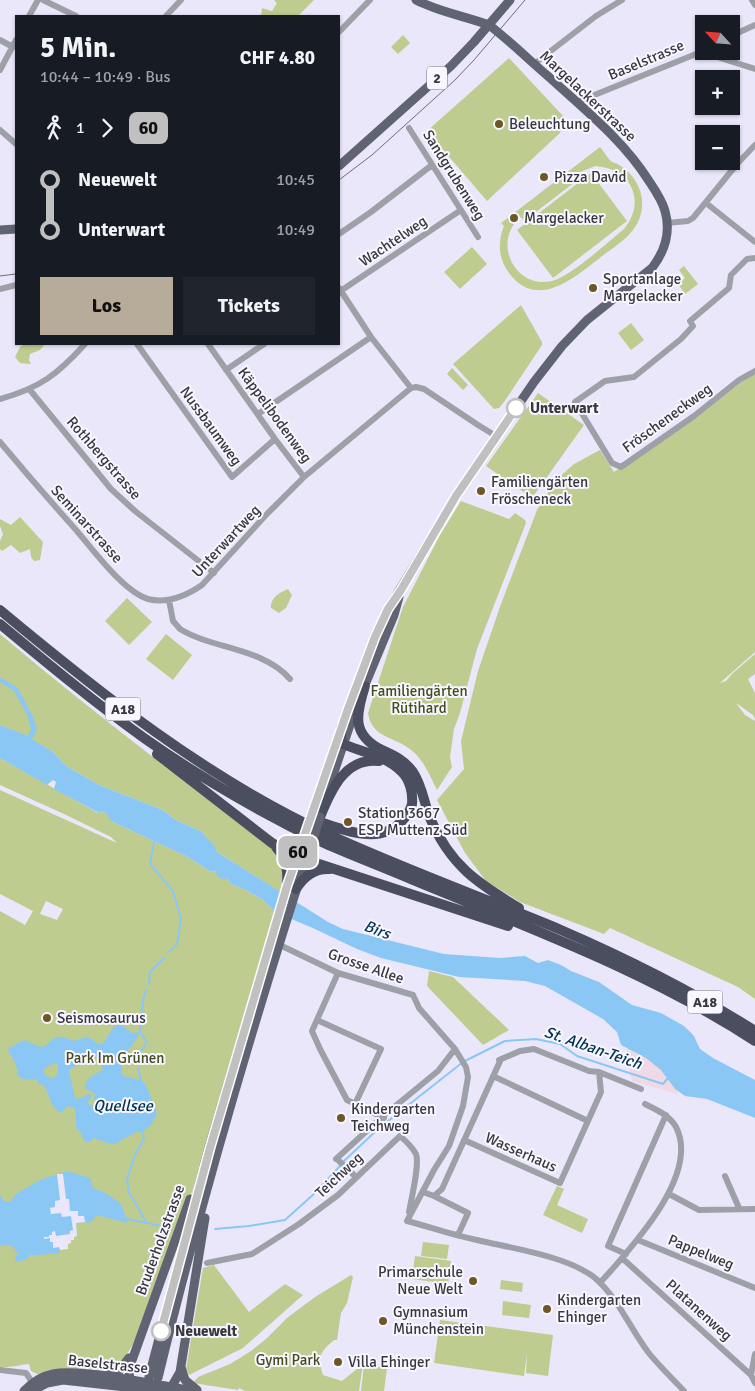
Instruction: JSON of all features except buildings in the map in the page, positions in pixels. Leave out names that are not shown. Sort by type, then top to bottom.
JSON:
[{"type":"highway","name":"A18","points":[[0,610],[84,680],[193,758],[255,796],[291,816],[363,850],[609,951],[677,986],[755,1031]]},
{"type":"highway","name":"A18","points":[[0,624],[119,719],[216,786],[327,844],[591,953],[711,1015],[755,1041]]},
{"type":"highway","points":[[62,674],[161,757],[272,843],[286,851],[304,851],[316,863],[535,935],[603,964],[635,975]]},
{"type":"highway","points":[[364,686],[358,711],[359,727],[366,739],[382,750]]},
{"type":"highway","points":[[341,728],[341,742]]},
{"type":"highway","points":[[341,742],[382,750],[397,756],[414,773],[436,832],[456,862],[486,888],[519,908],[551,921],[561,930]]},
{"type":"highway","points":[[255,796],[345,829],[377,835],[386,833],[400,824],[411,808],[410,784],[406,777],[389,762],[341,742]]},
{"type":"highway","points":[[316,815],[343,774],[353,766],[367,760],[389,762]]},
{"type":"highway","points":[[272,843],[290,867],[292,888]]},
{"type":"highway","points":[[292,888],[305,874],[322,869],[334,869]]},
{"type":"main road","points":[[416,0],[489,25]]},
{"type":"main road","name":"2","points":[[340,165],[451,66],[510,0]]},
{"type":"main road","name":"Margelackerstrasse","points":[[489,25],[606,127],[641,168],[665,210],[667,224]]},
{"type":"main road","points":[[341,728],[375,637],[388,609],[456,496],[538,376],[575,332],[612,299],[652,268],[664,248],[667,224]]},
{"type":"main road","points":[[0,230],[15,229]]},
{"type":"main road","points":[[305,874],[304,851],[316,815],[341,742],[394,615],[401,590]]},
{"type":"main road","points":[[290,867],[304,851]]},
{"type":"main road","name":"Bruderholzstrasse","points":[[210,1148],[154,1378],[176,1305],[266,974],[292,888]]},
{"type":"main road","name":"Bruderholzstrasse","points":[[130,1379],[130,1366],[138,1342],[210,1148],[266,974]]},
{"type":"main road","name":"Bruderholzstrasse","points":[[172,1386],[178,1377],[181,1367],[203,1225],[216,1156]]},
{"type":"main road","name":"Bruderholzstrasse","points":[[101,1376],[120,1370],[138,1342]]},
{"type":"main road","points":[[181,1367],[185,1380],[199,1391]]},
{"type":"main road","name":"Baselstrasse","points":[[34,1387],[44,1377],[63,1373],[130,1379],[194,1391]]},
{"type":"main road","points":[[130,1379],[138,1388]]},
{"type":"main road","name":"Baselstrasse","points":[[24,1391],[63,1380],[160,1391]]},
{"type":"main road","points":[[160,1391],[172,1386]]},
{"type":"street","points":[[30,15],[38,0]]},
{"type":"street","points":[[44,0],[74,15]]},
{"type":"street","points":[[167,15],[181,0]]},
{"type":"street","points":[[340,31],[370,0]]},
{"type":"street","points":[[534,64],[596,16],[622,0]]},
{"type":"street","points":[[752,0],[755,5]]},
{"type":"street","points":[[740,32],[755,25]]},
{"type":"street","points":[[0,40],[15,43],[0,70]]},
{"type":"street","points":[[691,56],[695,54]]},
{"type":"street","name":"Baselstrasse","points":[[577,102],[691,56],[704,54],[755,68]]},
{"type":"street","name":"Sandgrubenweg","points":[[409,128],[478,237]]},
{"type":"street","points":[[0,130],[15,143]]},
{"type":"street","points":[[667,224],[692,220],[736,164],[755,145]]},
{"type":"street","points":[[340,233],[432,165]]},
{"type":"street","points":[[706,203],[755,242]]},
{"type":"street","name":"Wachtelweg","points":[[340,289],[461,210]]},
{"type":"street","name":"Fröscheneckweg","points":[[755,258],[747,260],[731,275],[729,288],[690,321],[693,326],[681,339],[634,377],[605,381],[575,402],[612,463],[620,467],[694,416],[739,380],[755,371]]},
{"type":"street","points":[[0,289],[15,285]]},
{"type":"street","points":[[340,291],[371,337],[411,388],[424,389],[496,436]]},
{"type":"street","points":[[258,414],[371,337]]},
{"type":"street","points":[[0,399],[30,390],[56,374],[84,345]]},
{"type":"street","name":"Nussbaumweg","points":[[138,345],[232,477],[275,439]]},
{"type":"street","name":"Käppelibodenweg","points":[[209,345],[304,477]]},
{"type":"street","points":[[226,370],[263,345]]},
{"type":"street","name":"Unterwartweg","points":[[169,600],[191,593],[202,586],[304,477],[411,388]]},
{"type":"street","name":"Rothbergstrasse","points":[[30,390],[116,494],[135,512],[214,573]]},
{"type":"street","name":"Seminarstrasse","points":[[0,442],[110,569],[131,589],[147,598],[169,600]]},
{"type":"street","points":[[169,600],[173,621],[180,629],[262,660],[282,670],[290,679]]},
{"type":"street","name":"Grosse Allee","points":[[284,947],[338,974],[412,995],[419,1008],[456,1049]]},
{"type":"street","points":[[338,974],[312,1031],[347,1100],[383,1118]]},
{"type":"street","points":[[318,1020],[381,1049],[355,1104]]},
{"type":"street","points":[[407,1221],[449,1146],[467,1088],[468,1077],[466,1067],[456,1049]]},
{"type":"street","name":"Teichweg","points":[[356,1177],[337,1160],[438,1071],[456,1049]]},
{"type":"street","name":"Wasserhaus","points":[[434,1196],[442,1189],[499,1060],[520,1051],[534,1050],[589,1071],[599,1072],[641,1089]]},
{"type":"street","name":"Wasserhaus","points":[[464,1140],[560,1183],[601,1092],[599,1072]]},
{"type":"street","points":[[493,1076],[588,1121]]},
{"type":"street","points":[[600,1283],[638,1240],[668,1194],[678,1170],[680,1138],[675,1126],[666,1115],[646,1104]]},
{"type":"street","name":"Platanenweg","points":[[666,1115],[608,1246],[624,1256],[751,1375],[755,1383]]},
{"type":"street","points":[[394,1130],[417,1156],[415,1181],[407,1221]]},
{"type":"street","name":"Teichweg","points":[[207,1263],[252,1254],[300,1224],[328,1203],[400,1136]]},
{"type":"street","points":[[724,1176],[739,1208]]},
{"type":"street","points":[[423,1192],[468,1213],[458,1235]]},
{"type":"street","points":[[668,1194],[699,1210],[755,1209]]},
{"type":"street","points":[[407,1221],[536,1254],[573,1265],[588,1273],[600,1283],[624,1312],[649,1352],[684,1391]]},
{"type":"street","name":"Pappelweg","points":[[638,1240],[755,1288]]},
{"type":"street","points":[[751,1375],[755,1354]]},
{"type":"street","points":[[0,1370],[26,1374],[34,1387]]},
{"type":"street","points":[[754,1391],[755,1383]]},
{"type":"shaded area","points":[[684,1026],[689,1031],[677,1094],[632,1081],[626,1050],[639,1037]]},
{"type":"green space","points":[[274,0],[314,0],[299,15],[261,15],[262,8],[272,11],[277,3]]},
{"type":"green space","points":[[403,35],[410,43],[398,54],[391,47]]},
{"type":"green space","name":"Beleuchtung","points":[[509,58],[564,117],[560,133],[487,201],[427,131]]},
{"type":"green space","name":"Margelacker","points":[[600,147],[612,162],[627,170],[636,181],[641,194],[642,208],[640,217],[630,234],[578,274],[554,288],[530,289],[518,282],[507,270],[501,254],[500,243],[504,226],[501,223]],"holes":[[[595,166],[608,168],[626,179],[632,188],[634,208],[631,218],[624,229],[589,258],[560,278],[539,282],[527,278],[518,271],[511,261],[508,250],[508,238],[512,227],[521,217],[524,221],[579,179],[576,175],[578,173]]]},
{"type":"green space","points":[[591,173],[627,221],[553,278],[517,230]]},
{"type":"green space","points":[[472,247],[487,264],[460,289],[444,272]]},
{"type":"green space","points":[[684,266],[698,284],[685,294],[678,284],[685,278],[679,270]]},
{"type":"green space","points":[[521,305],[542,345],[504,402],[499,408],[494,409],[453,364]]},
{"type":"green space","points":[[631,323],[644,340],[631,350],[618,333]]},
{"type":"green space","points":[[23,345],[44,345],[40,350],[30,354],[29,360],[31,364],[20,363],[15,357],[20,347]]},
{"type":"green space","points":[[452,368],[468,385],[463,390],[447,374]]},
{"type":"green space","points":[[755,374],[755,652],[720,683],[726,681],[755,654],[755,674],[748,679],[755,693],[755,719],[753,715],[736,703],[745,715],[755,721],[755,999],[738,987],[610,928],[604,934],[520,902],[486,881],[465,853],[437,800],[464,769],[461,741],[478,671],[537,510],[556,480],[574,464],[600,450],[614,472],[697,417],[741,382]]},
{"type":"green space","points":[[538,393],[584,425],[532,498],[486,466]]},
{"type":"green space","name":"Familiengärten Rütihard","points":[[461,501],[509,519],[515,513],[525,520],[526,523],[477,649],[454,729],[450,757],[452,767],[437,790],[420,758],[405,745],[385,736],[374,728],[368,713],[403,607],[440,535]]},
{"type":"green space","points":[[20,517],[43,542],[40,560],[34,561],[31,557],[30,549],[20,553],[11,545],[2,551],[0,549],[0,541],[3,534],[0,519],[11,525]]},
{"type":"green space","points":[[288,589],[292,595],[286,608],[279,613],[271,608],[272,601],[278,594]]},
{"type":"green space","points":[[127,598],[152,622],[129,645],[105,621]]},
{"type":"green space","points":[[0,634],[100,715],[270,847],[281,863],[283,878],[280,892],[217,852],[202,832],[176,820],[163,810],[99,785],[66,766],[53,752],[28,737],[0,725]]},
{"type":"green space","points":[[166,634],[192,655],[173,680],[146,659]]},
{"type":"green space","name":"Park Im Grünen","points":[[0,758],[98,813],[101,811],[107,814],[113,822],[188,857],[211,872],[216,871],[227,878],[231,884],[263,900],[275,912],[209,1147],[135,1341],[120,1365],[114,1369],[101,1372],[39,1375],[31,1371],[29,1364],[0,1367],[0,911],[25,925],[33,911],[0,894],[0,790],[117,843],[111,837],[0,785]],"holes":[[[46,901],[63,909],[57,920],[40,914]]]},
{"type":"green space","points":[[429,971],[453,977],[509,1030],[483,1045],[427,986]]},
{"type":"green space","points":[[557,1186],[564,1189],[557,1205],[588,1219],[582,1233],[543,1215]]},
{"type":"green space","points":[[423,1242],[449,1245],[447,1259],[421,1256]]},
{"type":"green space","points":[[415,1256],[451,1261],[448,1284],[412,1279]]},
{"type":"green space","points":[[214,1265],[249,1312],[285,1284],[303,1295],[243,1348],[189,1375],[186,1369],[203,1268]]},
{"type":"green space","name":"Gymi Park","points":[[351,1275],[353,1277],[347,1303],[341,1313],[337,1340],[334,1340],[323,1352],[320,1364],[323,1375],[342,1381],[363,1364],[359,1391],[245,1391],[239,1388],[238,1390],[193,1383],[198,1377],[230,1364],[251,1351],[287,1318],[315,1297]]},
{"type":"green space","points":[[501,1280],[523,1283],[522,1292],[500,1289]]},
{"type":"green space","points":[[503,1301],[531,1305],[529,1318],[502,1315]]},
{"type":"green space","points":[[440,1320],[553,1335],[548,1376],[526,1373],[527,1353],[524,1376],[434,1363]]},
{"type":"green space","points":[[364,1365],[387,1368],[384,1391],[361,1391]]},
{"type":"water","points":[[0,677],[18,688],[33,717],[37,730],[32,739],[53,752],[66,766],[99,785],[163,810],[176,820],[202,832],[217,852],[328,922],[343,929],[444,954],[500,958],[525,956],[538,963],[548,960],[599,982],[632,1005],[661,1013],[684,1026],[694,1036],[700,1049],[755,1080],[755,1118],[707,1099],[685,1096],[675,1089],[661,1070],[646,1058],[621,1045],[617,1032],[603,1019],[545,986],[525,981],[459,977],[381,958],[357,949],[275,912],[263,900],[231,884],[227,878],[224,880],[217,876],[216,871],[211,872],[188,857],[113,822],[107,814],[101,811],[99,813],[54,789],[56,782],[53,780],[47,785],[0,758],[0,725],[28,736],[31,729],[27,715],[14,691],[0,682]]},
{"type":"water","name":"Quellsee","points":[[122,1025],[132,1033],[140,1032],[124,1058],[121,1070],[123,1076],[141,1080],[147,1087],[157,1114],[151,1125],[142,1132],[136,1132],[115,1144],[94,1138],[90,1142],[84,1141],[81,1133],[76,1128],[75,1109],[68,1106],[61,1113],[57,1111],[44,1085],[39,1084],[36,1079],[18,1076],[15,1062],[7,1050],[24,1040],[44,1047],[55,1037],[65,1037],[72,1041],[88,1037],[98,1044],[102,1044],[114,1027]],"holes":[[[97,1058],[103,1070],[91,1076],[87,1081],[85,1088],[96,1094],[94,1096],[95,1102],[93,1105],[89,1105],[88,1102],[92,1096],[90,1094],[78,1099],[75,1098],[69,1070]],[[55,1063],[58,1064],[58,1074],[53,1078],[46,1076],[43,1071],[45,1068]]]},
{"type":"water","points":[[67,1171],[90,1178],[93,1188],[106,1193],[121,1204],[128,1223],[96,1215],[92,1222],[86,1223],[85,1219],[85,1222],[76,1223],[77,1236],[68,1244],[68,1249],[60,1250],[60,1253],[29,1255],[28,1259],[16,1262],[15,1258],[18,1253],[11,1245],[0,1246],[0,1197],[2,1196],[3,1201],[10,1202],[16,1194],[40,1180]]},
{"type":"pier","points":[[57,1174],[63,1174],[66,1199],[69,1199],[70,1211],[78,1211],[78,1216],[84,1216],[85,1222],[76,1223],[77,1236],[68,1244],[68,1249],[60,1250],[59,1247],[53,1248],[53,1242],[50,1242],[50,1238],[44,1239],[44,1237],[49,1237],[55,1231],[56,1236],[70,1234],[70,1231],[73,1230],[71,1216],[62,1217],[61,1213],[51,1214],[50,1208],[55,1207],[55,1201],[60,1200]]},
{"type":"waterway","points":[[154,842],[150,864],[173,891],[181,919],[177,944],[169,952]]},
{"type":"waterway","points":[[149,984],[150,972],[164,958]]},
{"type":"waterway","points":[[137,1062],[137,1056],[147,1043],[140,1032],[143,1000],[146,990]]},
{"type":"waterway","name":"St. Alban-Teich","points":[[343,1162],[378,1129],[463,1062],[505,1041],[536,1039],[560,1044],[577,1056],[663,1084],[668,1078]]},
{"type":"waterway","points":[[138,1069],[141,1080]]},
{"type":"waterway","points":[[142,1132],[144,1139],[135,1155],[127,1179],[129,1193],[146,1223]]},
{"type":"waterway","name":"St. Alban-Teich","points":[[215,1229],[285,1220],[315,1193],[340,1166]]},
{"type":"waterway","points":[[127,1219],[162,1226]]},
{"type":"tram line","points":[[340,179],[372,155],[455,80],[525,0]]},
{"type":"tram line","points":[[0,276],[15,274]]},
{"type":"bus line","name":"60","points":[[161,1331],[186,1232],[287,886],[375,637],[388,609],[456,496],[516,408]]},
{"type":"place","name":"Beleuchtung","points":[[499,124]]},
{"type":"place","name":"Pizza David","points":[[544,177]]},
{"type":"place","name":"Margelacker","points":[[514,218]]},
{"type":"place","name":"Sportanlage Margelacker","points":[[593,288]]},
{"type":"place","name":"Unterwart","points":[[516,408]]},
{"type":"place","name":"Familiengärten Fröscheneck","points":[[481,491]]},
{"type":"place","name":"Station 3667 ESP Muttenz Süd","points":[[348,822]]},
{"type":"place","name":"Seismosaurus","points":[[47,1018]]},
{"type":"place","name":"Kindergarten Teichweg","points":[[341,1118]]},
{"type":"place","name":"Primarschule Neue Welt","points":[[473,1281]]},
{"type":"place","name":"Kindergarten Ehinger","points":[[547,1309]]},
{"type":"place","name":"Gymnasium Münchenstein","points":[[383,1321]]},
{"type":"place","name":"Neuewelt","points":[[161,1331]]},
{"type":"place","name":"Villa Ehinger","points":[[338,1362]]},
{"type":"water label","name":"Birs","points":[[377,930]]}]
